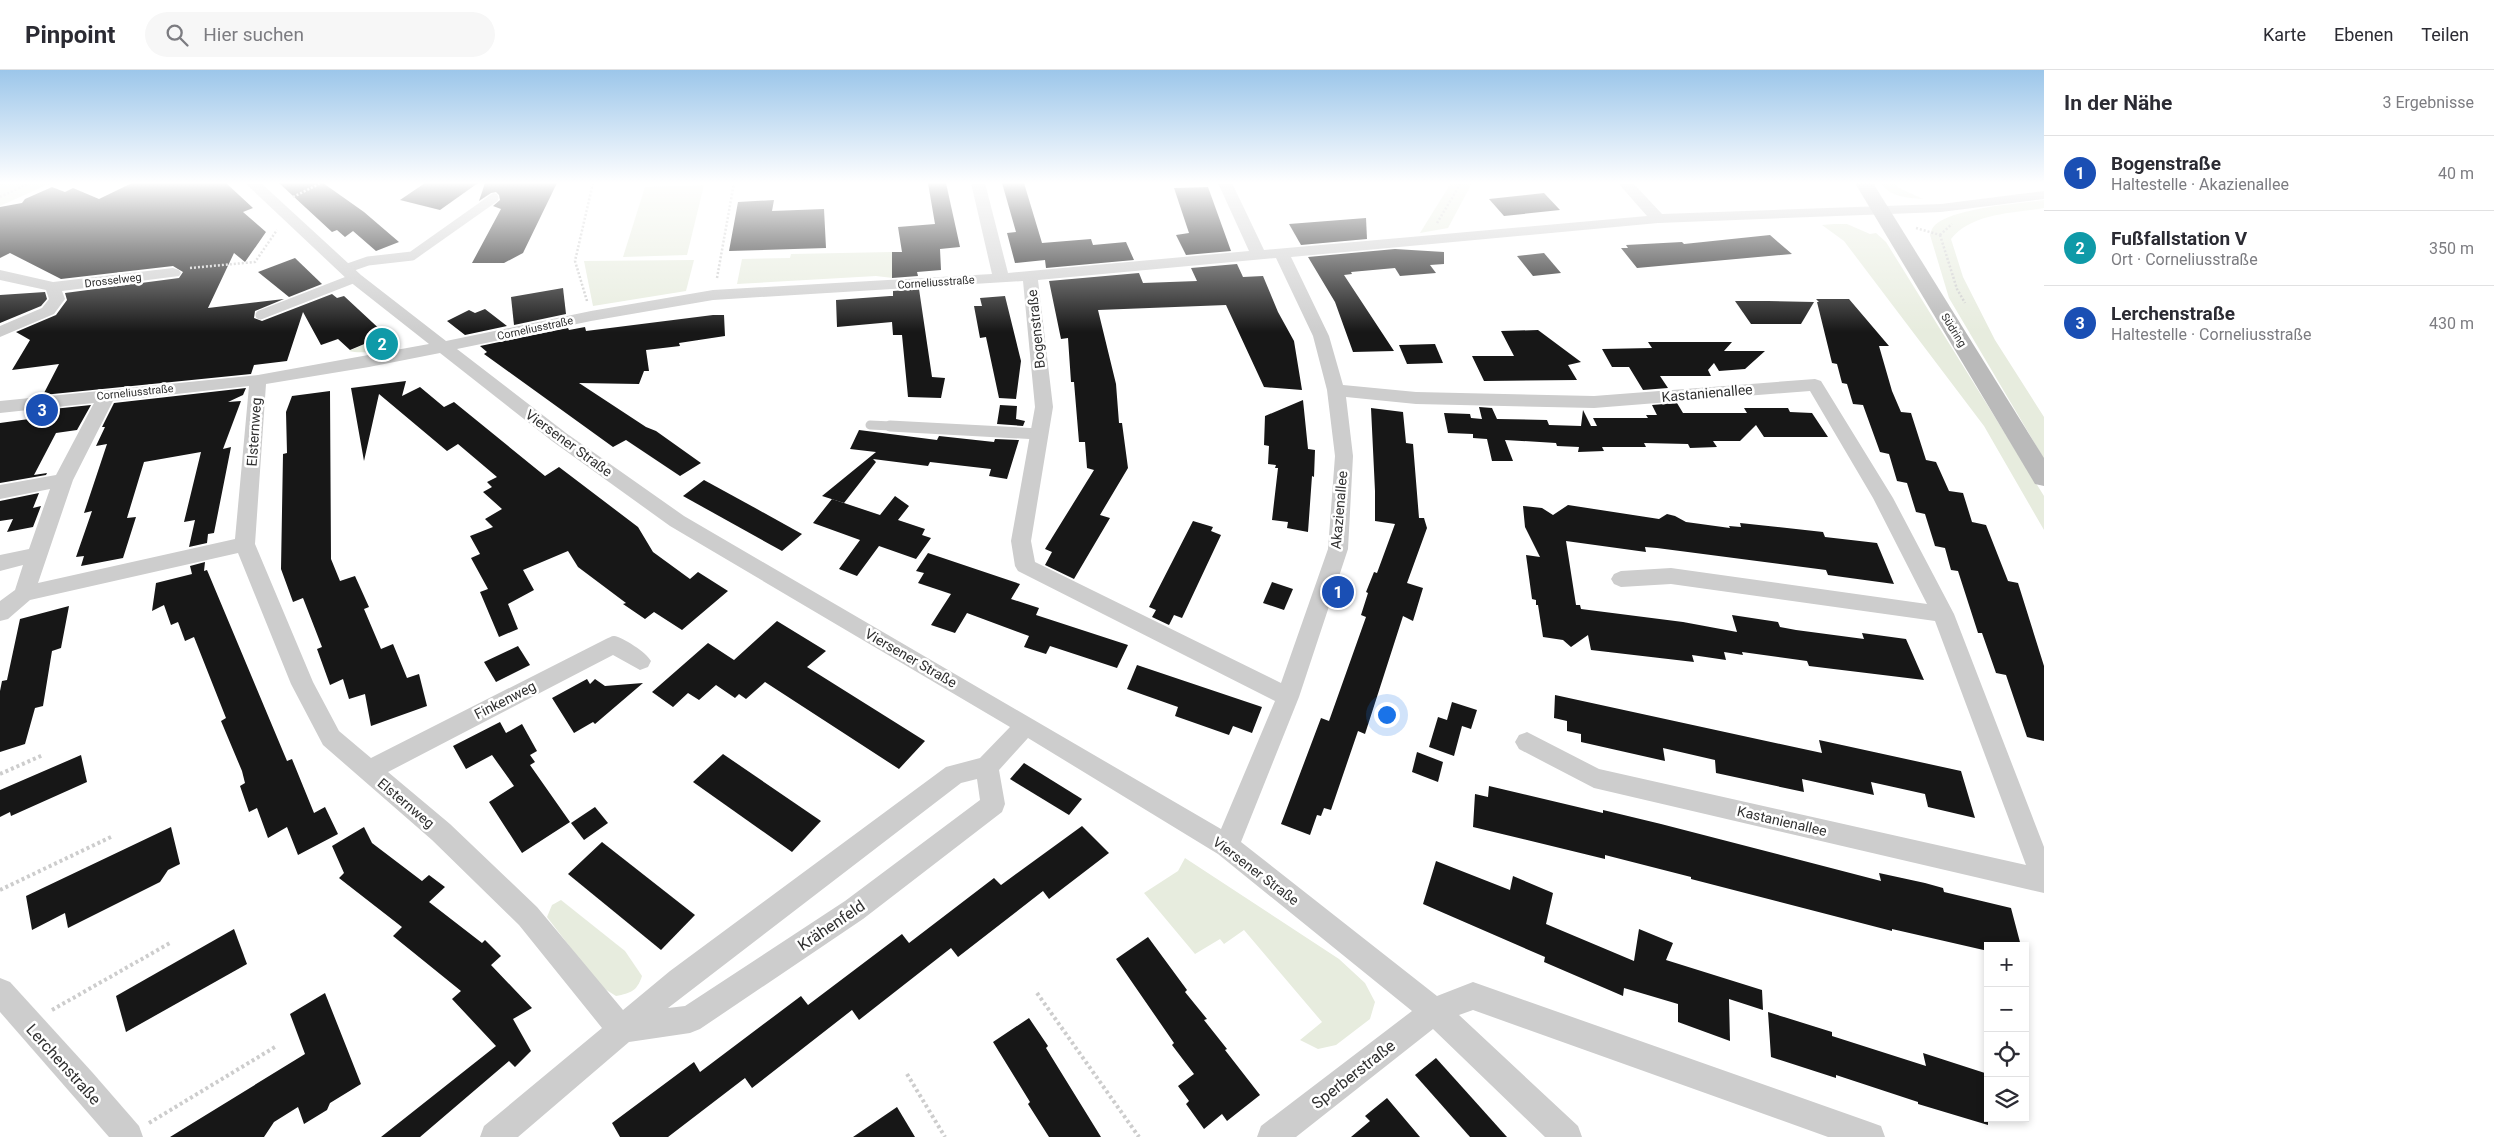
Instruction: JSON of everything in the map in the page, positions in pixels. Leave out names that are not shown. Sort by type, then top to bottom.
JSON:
[{"type":"main road","name":"Südring","points":[[1894,233],[2044,478]]},
{"type":"street","name":"Viersener Straße","points":[[306,233],[350,274],[443,347],[559,437],[677,521],[1026,725],[1227,846],[1434,1011],[1567,1137]]},
{"type":"street","points":[[990,233],[1001,278]]},
{"type":"street","points":[[1249,233],[1260,256]]},
{"type":"street","name":"Corneliusstraße","points":[[0,407],[258,380],[443,347],[591,316],[713,296],[1030,276],[1499,233]]},
{"type":"street","name":"Akazienallee","points":[[1227,846],[1288,696],[1338,549],[1344,456],[1336,390],[1321,336],[1282,254]]},
{"type":"street","name":"Drosselweg","points":[[0,274],[53,287],[173,273]]},
{"type":"street","name":"Bogenstraße","points":[[1030,276],[1044,407],[1024,514],[1021,542],[1025,566],[1288,696]]},
{"type":"street","points":[[0,332],[48,311],[57,299],[53,287]]},
{"type":"street","name":"Elsternweg","points":[[258,380],[246,544],[302,684],[331,738],[441,832],[528,916],[621,1028]]},
{"type":"street","name":"Kastanienallee","points":[[1336,390],[1416,398],[1594,402],[1816,385],[1883,498],[1943,614],[2044,881]]},
{"type":"street","points":[[24,594],[63,480],[107,395]]},
{"type":"street","points":[[0,492],[63,480]]},
{"type":"street","points":[[0,612],[24,594],[246,544]]},
{"type":"street","points":[[0,563],[37,555]]},
{"type":"street","points":[[1621,579],[1671,576],[1943,614]]},
{"type":"street","name":"Finkenweg","points":[[368,771],[614,645],[640,661]]},
{"type":"street","points":[[495,1137],[621,1028],[680,980],[955,774],[987,767],[1026,725]]},
{"type":"street","name":"Kastanienallee","points":[[1527,742],[1594,778],[2044,881]]},
{"type":"street","name":"Krähenfeld","points":[[621,1028],[690,1019],[854,910],[993,804],[987,767]]},
{"type":"street","name":"Lerchenstraße","points":[[0,992],[82,1082],[127,1136]]},
{"type":"street","points":[[1434,1011],[1473,996],[1870,1137]]},
{"type":"street","name":"Sperberstraße","points":[[1272,1137],[1434,1011]]},
{"type":"lane","points":[[260,315],[350,274],[368,261],[412,256],[445,233]]},
{"type":"lane","points":[[870,425],[1039,434]]},
{"type":"path","points":[[173,273],[184,269],[255,262],[276,233]]},
{"type":"path","points":[[582,233],[575,261],[591,316]]},
{"type":"path","points":[[713,296],[725,233]]},
{"type":"path","points":[[1428,239],[1432,233]]},
{"type":"path","points":[[0,774],[43,755]]},
{"type":"path","points":[[0,890],[113,836]]},
{"type":"path","points":[[28,1024],[170,944]]},
{"type":"path","points":[[1037,993],[1139,1137]]},
{"type":"path","points":[[127,1136],[275,1047]]},
{"type":"path","points":[[907,1074],[944,1137]]},
{"type":"shaded area","points":[[631,233],[692,233],[687,255],[623,257]]},
{"type":"shaded area","points":[[1833,233],[1876,233],[1886,242],[2044,496],[2044,530],[1984,426],[1844,241]]},
{"type":"shaded area","points":[[1931,233],[1957,233],[1951,239],[1963,277],[1995,340],[2044,417],[2044,459],[1949,298]]},
{"type":"shaded area","points":[[892,252],[893,278],[876,276],[737,284],[742,259],[790,258],[791,254]]},
{"type":"shaded area","points":[[694,260],[686,291],[593,306],[584,261]]},
{"type":"shaded area","points":[[386,335],[394,342],[386,348],[366,352],[349,351]]},
{"type":"shaded area","points":[[1185,858],[1339,959],[1365,983],[1375,1002],[1370,1019],[1336,1045],[1318,1049],[1300,1040],[1322,1022],[1244,930],[1224,944],[1220,939],[1195,954],[1144,893],[1178,871]]},
{"type":"shaded area","points":[[561,900],[625,951],[642,976],[636,988],[626,994],[616,996],[600,986],[547,917],[552,905]]},
{"type":"building","points":[[0,233],[265,233],[245,262],[234,253],[208,308],[284,299],[255,311],[254,318],[262,321],[332,294],[337,298],[344,296],[386,335],[350,350],[338,339],[321,345],[303,312],[287,361],[254,365],[251,374],[43,395],[59,364],[12,370],[30,340],[16,332],[56,315],[67,300],[65,293],[179,278],[183,272],[173,266],[61,279],[10,253],[0,258]]},
{"type":"building","points":[[340,233],[351,233],[345,237]]},
{"type":"building","points":[[355,233],[388,233],[399,242],[376,251]]},
{"type":"building","points":[[488,233],[533,233],[523,253],[504,263],[472,263]]},
{"type":"building","points":[[732,233],[825,233],[826,248],[729,251]]},
{"type":"building","points":[[899,233],[957,233],[960,247],[940,249],[941,270],[917,272],[918,276],[892,278],[892,252],[902,252]]},
{"type":"building","points":[[1007,233],[1039,233],[1042,243],[1091,239],[1093,245],[1126,242],[1134,260],[1046,268],[1045,260],[1015,263]]},
{"type":"building","points":[[1224,233],[1231,251],[1186,255],[1176,235]]},
{"type":"building","points":[[1294,233],[1367,233],[1367,239],[1301,245]]},
{"type":"building","points":[[1770,235],[1792,254],[1637,268],[1621,248],[1628,248],[1626,245],[1682,242],[1684,244]]},
{"type":"building","points":[[1395,249],[1444,252],[1444,264],[1430,265],[1436,273],[1400,276],[1395,268],[1351,272],[1352,274],[1344,275],[1394,351],[1353,352],[1335,302],[1308,257]]},
{"type":"building","points":[[1544,253],[1561,273],[1533,276],[1517,256]]},
{"type":"building","points":[[295,258],[322,284],[289,297],[258,272]]},
{"type":"building","points":[[1237,264],[1243,277],[1263,276],[1278,312],[1294,341],[1302,390],[1264,387],[1226,305],[1098,310],[1116,384],[1119,423],[1122,423],[1128,468],[1100,515],[1110,518],[1074,579],[1045,565],[1052,552],[1045,549],[1094,470],[1087,468],[1085,442],[1079,442],[1074,382],[1071,382],[1068,338],[1061,339],[1049,281],[1139,273],[1143,283],[1197,281],[1191,268]]},
{"type":"building","points":[[563,288],[566,314],[514,325],[511,297]]},
{"type":"building","points":[[919,289],[932,377],[945,378],[941,398],[908,397],[902,335],[893,335],[892,322],[837,327],[836,300],[893,296],[893,291]]},
{"type":"building","points":[[45,292],[47,299],[41,306],[0,323],[0,295]]},
{"type":"building","points":[[1005,296],[1021,361],[1016,399],[999,398],[986,337],[980,338],[974,306],[982,306],[980,298]]},
{"type":"building","points":[[1816,299],[1849,299],[1889,346],[1879,346],[1892,391],[1901,412],[1911,413],[1926,460],[1936,462],[1949,491],[1963,493],[1972,522],[1986,525],[2008,581],[2018,583],[2044,666],[2044,741],[2027,737],[2006,675],[1996,673],[1982,633],[1978,633],[1958,571],[1951,570],[1945,548],[1935,546],[1925,514],[1916,512],[1907,483],[1897,481],[1889,454],[1880,452],[1863,405],[1853,404],[1847,384],[1842,383],[1837,364],[1832,363],[1817,302],[1819,302]]},
{"type":"building","points":[[1735,301],[1814,302],[1801,324],[1751,324]]},
{"type":"building","points":[[485,309],[507,326],[465,335],[447,321],[469,310],[475,313]]},
{"type":"building","points":[[724,315],[725,336],[679,343],[680,346],[646,350],[649,371],[644,371],[639,384],[579,383],[646,427],[656,431],[701,463],[680,476],[626,440],[613,447],[484,354],[487,352],[480,346],[568,328],[569,330],[585,327],[586,331]]},
{"type":"building","points":[[1538,330],[1581,362],[1568,365],[1577,380],[1484,381],[1472,356],[1514,356],[1501,331]]},
{"type":"building","points":[[1648,342],[1732,342],[1724,351],[1765,351],[1745,369],[1719,371],[1714,363],[1708,370],[1711,376],[1660,376],[1668,388],[1643,390],[1629,367],[1612,367],[1602,349],[1652,348]]},
{"type":"building","points":[[1435,344],[1443,363],[1407,364],[1399,345]]},
{"type":"building","points":[[406,381],[402,396],[420,387],[444,407],[454,402],[545,476],[559,467],[638,527],[653,552],[690,579],[698,572],[728,591],[682,630],[654,612],[645,619],[623,604],[626,603],[578,567],[568,551],[523,570],[534,590],[508,604],[518,629],[499,637],[480,592],[488,589],[471,558],[480,554],[470,536],[493,527],[485,519],[502,509],[483,492],[492,487],[487,482],[497,477],[458,444],[447,451],[379,394],[364,461],[351,388]]},
{"type":"building","points":[[246,388],[243,395],[228,402],[241,401],[223,449],[231,447],[214,533],[208,534],[207,543],[189,547],[195,520],[184,522],[201,452],[144,462],[127,518],[136,517],[123,558],[81,566],[84,556],[76,557],[92,511],[84,513],[107,444],[96,446],[105,427],[102,427],[114,403]]},
{"type":"building","points":[[330,391],[331,559],[340,581],[355,576],[369,607],[364,609],[381,649],[393,644],[407,678],[419,674],[427,706],[371,726],[365,694],[349,699],[343,679],[330,685],[317,649],[322,647],[303,598],[293,602],[281,569],[283,454],[287,453],[286,412],[292,396]]},
{"type":"building","points":[[1303,400],[1308,449],[1315,450],[1308,532],[1287,528],[1288,522],[1272,520],[1278,468],[1275,468],[1276,465],[1268,464],[1269,446],[1264,445],[1265,416]]},
{"type":"building","points":[[1677,403],[1683,413],[1747,413],[1744,408],[1788,408],[1790,412],[1812,413],[1828,437],[1764,437],[1756,425],[1740,441],[1713,441],[1717,447],[1690,448],[1688,444],[1644,443],[1646,447],[1602,447],[1604,451],[1578,452],[1579,447],[1557,446],[1556,443],[1505,440],[1513,461],[1492,461],[1487,439],[1473,438],[1473,434],[1448,433],[1444,413],[1470,414],[1471,418],[1482,419],[1479,407],[1492,408],[1497,419],[1547,420],[1549,425],[1581,426],[1583,410],[1591,426],[1597,426],[1593,418],[1648,418],[1646,415],[1657,415],[1652,405]]},
{"type":"building","points":[[91,405],[77,430],[56,433],[34,475],[47,473],[46,475],[0,483],[0,423],[29,419],[34,411]]},
{"type":"building","points":[[1000,405],[1017,406],[1016,419],[1025,421],[1023,426],[997,424]]},
{"type":"building","points":[[1371,408],[1403,412],[1406,443],[1413,444],[1419,518],[1424,518],[1427,528],[1407,583],[1423,588],[1413,621],[1403,616],[1365,734],[1358,731],[1331,810],[1324,808],[1321,816],[1317,815],[1310,835],[1281,824],[1321,718],[1329,721],[1366,617],[1361,615],[1368,593],[1366,592],[1374,572],[1377,573],[1395,524],[1375,521]]},
{"type":"building","points":[[859,430],[937,440],[939,436],[994,442],[995,439],[1019,440],[1007,479],[989,476],[991,469],[930,462],[928,466],[873,459],[876,462],[844,503],[822,496],[876,452],[850,449]]},
{"type":"building","points":[[704,480],[802,534],[782,551],[683,496]]},
{"type":"building","points":[[39,493],[33,508],[41,506],[33,527],[7,532],[13,519],[0,521],[0,501]]},
{"type":"building","points":[[895,496],[909,506],[898,520],[925,529],[922,535],[931,538],[916,559],[879,546],[857,576],[839,569],[860,540],[813,523],[832,499],[880,515]]},
{"type":"building","points":[[1568,505],[1659,519],[1667,514],[1686,522],[1730,528],[1729,526],[1741,527],[1740,523],[1823,532],[1825,537],[1877,543],[1894,584],[1828,575],[1826,570],[1657,548],[1645,547],[1646,552],[1566,541],[1576,605],[1580,605],[1581,609],[1683,622],[1737,632],[1732,615],[1778,622],[1780,627],[1796,630],[1864,639],[1862,633],[1906,639],[1924,680],[1809,666],[1807,661],[1742,652],[1743,655],[1724,652],[1726,660],[1692,655],[1694,662],[1591,650],[1588,635],[1571,647],[1563,640],[1543,637],[1538,605],[1536,605],[1536,600],[1532,599],[1526,555],[1540,557],[1525,527],[1523,506],[1542,508],[1553,515]]},
{"type":"building","points":[[1193,521],[1213,527],[1211,531],[1221,535],[1182,618],[1174,615],[1169,625],[1152,617],[1156,610],[1149,607]]},
{"type":"building","points":[[928,553],[1020,584],[1011,599],[1039,608],[1036,615],[1128,645],[1117,668],[1050,646],[1046,654],[1024,647],[1029,636],[967,613],[955,633],[931,625],[951,594],[918,583],[924,573],[916,571]]},
{"type":"building","points":[[205,562],[204,571],[207,570],[287,761],[292,759],[314,813],[325,807],[338,834],[298,855],[287,827],[268,838],[257,808],[249,812],[240,786],[245,783],[242,771],[221,721],[226,718],[194,637],[185,641],[178,622],[171,625],[164,605],[152,611],[156,583],[192,574],[190,566]]},
{"type":"building","points":[[1272,582],[1293,589],[1284,610],[1263,603]]},
{"type":"building","points":[[69,606],[61,648],[52,651],[43,706],[35,708],[25,744],[0,752],[0,691],[2,681],[7,680],[20,619]]},
{"type":"building","points":[[777,621],[826,651],[807,667],[925,741],[899,769],[765,682],[746,699],[739,694],[735,698],[716,685],[699,700],[688,693],[673,707],[652,692],[708,643],[734,660]]},
{"type":"building","points":[[518,646],[530,665],[496,682],[484,662]]},
{"type":"building","points":[[1137,665],[1262,707],[1252,733],[1233,726],[1229,735],[1175,716],[1178,707],[1127,689]]},
{"type":"building","points":[[587,679],[590,684],[595,679],[605,686],[643,683],[595,724],[593,722],[574,733],[552,698]]},
{"type":"building","points":[[1555,695],[1822,753],[1819,740],[1961,771],[1975,818],[1928,807],[1925,794],[1871,782],[1874,795],[1802,779],[1804,792],[1716,773],[1715,760],[1663,748],[1665,761],[1581,742],[1581,734],[1567,731],[1567,721],[1554,718]]},
{"type":"building","points":[[1452,702],[1477,710],[1471,729],[1462,726],[1454,756],[1429,747],[1438,717],[1447,720]]},
{"type":"building","points":[[500,722],[506,733],[522,724],[537,751],[530,755],[535,762],[530,765],[570,822],[522,853],[489,802],[514,786],[492,755],[466,769],[453,746]]},
{"type":"building","points":[[1417,752],[1443,762],[1438,782],[1412,772]]},
{"type":"building","points":[[723,754],[821,821],[792,852],[693,782]]},
{"type":"building","points":[[81,755],[87,782],[11,816],[10,812],[0,817],[0,790]]},
{"type":"building","points":[[1024,763],[1082,799],[1069,815],[1010,779]]},
{"type":"building","points":[[1489,786],[1603,813],[1603,810],[1661,824],[1881,881],[1879,873],[1925,883],[1943,888],[1944,892],[2011,908],[2020,942],[1984,942],[1984,950],[1892,929],[1892,931],[1605,855],[1605,859],[1473,827],[1475,794],[1488,797]]},
{"type":"building","points":[[595,807],[608,823],[584,840],[571,823]]},
{"type":"building","points":[[1082,826],[1109,853],[1049,899],[1043,891],[958,957],[951,948],[859,1020],[852,1010],[752,1088],[745,1078],[668,1137],[620,1137],[612,1123],[694,1062],[700,1072],[801,996],[808,1005],[902,934],[909,943],[994,878],[1001,885]]},
{"type":"building","points":[[171,827],[180,864],[168,870],[160,882],[68,928],[65,913],[32,930],[26,896]]},
{"type":"building","points":[[364,827],[372,843],[422,881],[429,875],[445,887],[429,902],[482,943],[485,940],[501,956],[491,965],[532,1008],[513,1019],[531,1051],[515,1067],[509,1061],[420,1137],[381,1137],[496,1046],[452,999],[461,991],[393,936],[402,927],[339,878],[344,873],[332,846]]},
{"type":"building","points":[[602,842],[695,915],[661,950],[568,874]]},
{"type":"building","points":[[1436,861],[1510,890],[1513,876],[1553,893],[1546,924],[1634,961],[1639,929],[1673,943],[1666,960],[1762,990],[1763,1010],[1729,999],[1730,1041],[1678,1022],[1678,1004],[1624,988],[1623,996],[1544,962],[1545,957],[1423,904]]},
{"type":"building","points":[[234,929],[247,964],[126,1032],[116,996]]},
{"type":"building","points":[[1148,937],[1187,990],[1185,992],[1207,1019],[1204,1020],[1227,1049],[1225,1050],[1260,1095],[1227,1121],[1222,1114],[1204,1129],[1186,1104],[1189,1101],[1178,1086],[1194,1074],[1172,1045],[1174,1043],[1116,959]]},
{"type":"building","points":[[325,993],[361,1084],[330,1103],[327,1110],[304,1124],[298,1107],[274,1122],[264,1137],[170,1137],[305,1054],[290,1014]]},
{"type":"building","points":[[1768,1012],[1832,1032],[1832,1036],[1926,1066],[1923,1053],[1984,1073],[1984,1122],[1988,1122],[1988,1125],[1918,1104],[1918,1102],[1836,1075],[1836,1078],[1771,1057]]},
{"type":"building","points":[[1029,1018],[1048,1046],[1046,1048],[1101,1137],[1049,1137],[1028,1104],[1030,1102],[993,1042]]},
{"type":"building","points":[[1436,1058],[1507,1137],[1470,1137],[1415,1075]]},
{"type":"building","points":[[1387,1098],[1420,1137],[1351,1137],[1370,1121],[1365,1116]]},
{"type":"building","points":[[897,1107],[915,1137],[853,1137]]},
{"type":"place","name":"Fußfallstation V","points":[[382,344]]},
{"type":"place","name":"Lerchenstraße","points":[[42,410]]},
{"type":"place","name":"Bogenstraße","points":[[1338,592]]}]
